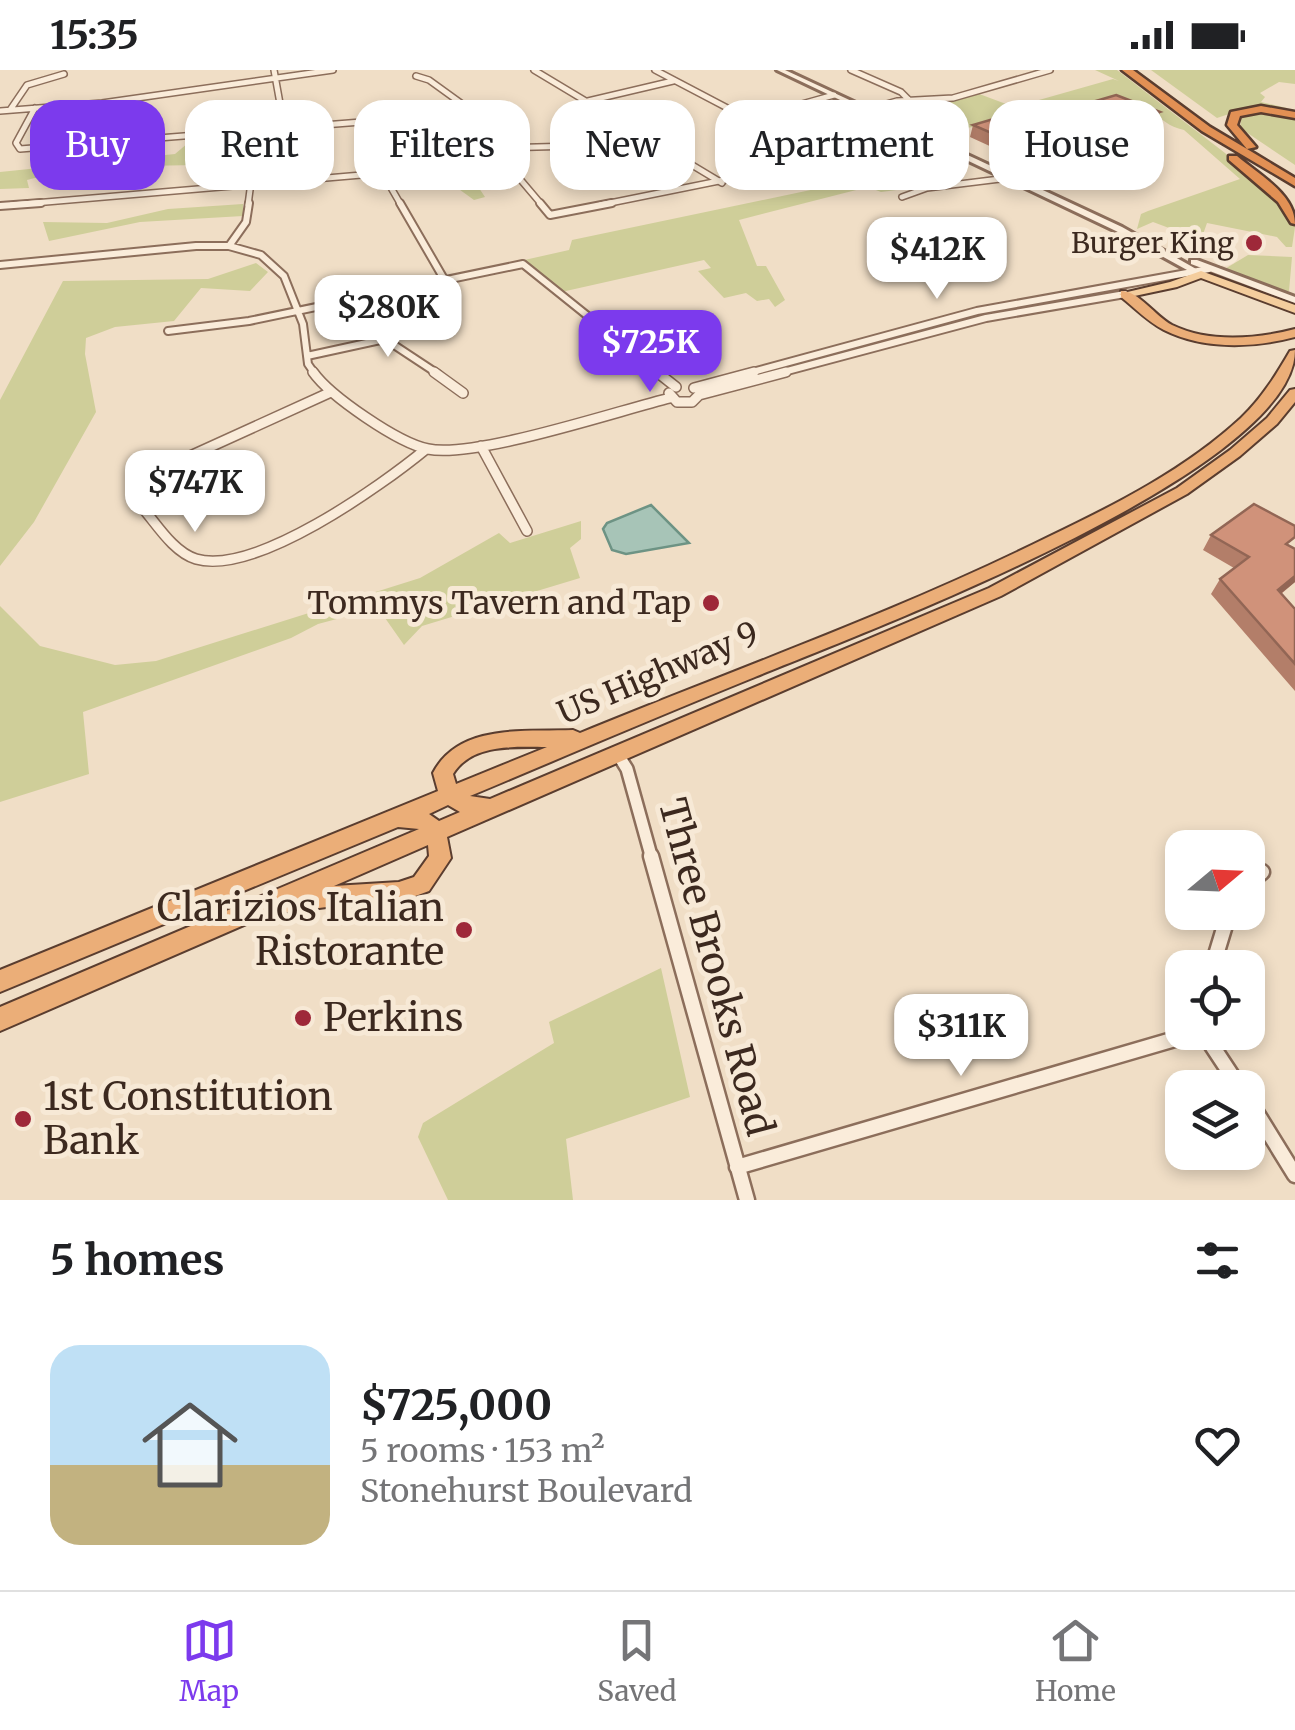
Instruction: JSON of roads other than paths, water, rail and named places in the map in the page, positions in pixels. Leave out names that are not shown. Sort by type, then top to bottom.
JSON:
[{"type":"highway","points":[[1127,70],[1189,117],[1282,200],[1295,220]]},
{"type":"highway","points":[[1142,70],[1292,179]]},
{"type":"highway","points":[[1251,146],[1232,126],[1234,114],[1260,110],[1295,115]]},
{"type":"highway","points":[[1189,117],[1292,179]]},
{"type":"highway","points":[[1125,294],[1166,326],[1186,333],[1262,341],[1295,333]]},
{"type":"highway","name":"US Highway 9","points":[[0,982],[1002,565],[1090,524],[1166,480],[1227,436],[1266,400],[1295,354]]},
{"type":"highway","name":"US Highway 9","points":[[0,1018],[995,592],[1083,548],[1208,473],[1272,420],[1295,393]]},
{"type":"highway","points":[[492,806],[462,804],[449,795],[442,780],[446,764],[470,745],[589,737]]},
{"type":"highway","points":[[261,906],[412,888],[430,876],[440,858],[436,830],[424,821],[394,818]]},
{"type":"main road","points":[[1125,294],[1173,285],[1202,272],[1295,309]]},
{"type":"street","points":[[274,70],[278,100]]},
{"type":"street","points":[[104,100],[333,70]]},
{"type":"street","points":[[534,70],[585,100]]},
{"type":"street","points":[[655,70],[715,102]]},
{"type":"street","points":[[780,70],[843,100]]},
{"type":"street","points":[[850,70],[901,92],[909,100],[954,98],[1050,70]]},
{"type":"street","points":[[10,110],[27,85],[64,74]]},
{"type":"street","points":[[416,76],[429,80],[457,100]]},
{"type":"street","points":[[591,100],[674,80]]},
{"type":"street","points":[[819,100],[834,96]]},
{"type":"street","points":[[0,111],[30,108]]},
{"type":"street","points":[[30,117],[16,144],[20,149],[30,148]]},
{"type":"street","points":[[334,177],[382,176],[444,279]]},
{"type":"street","points":[[902,197],[935,187],[989,183]]},
{"type":"street","points":[[528,190],[550,215],[715,184]]},
{"type":"street","points":[[0,206],[185,190]]},
{"type":"street","points":[[229,246],[246,222],[250,190]]},
{"type":"street","points":[[1034,190],[1202,272],[1295,300]]},
{"type":"street","points":[[0,264],[183,247],[229,246],[256,253],[278,266],[298,311],[312,373],[331,392],[382,429],[426,449],[456,452],[670,398],[687,403],[696,392],[977,311],[1125,294]]},
{"type":"street","points":[[168,331],[198,330],[527,265],[676,387],[696,392],[1105,290],[1202,272]]},
{"type":"street","points":[[1105,290],[1125,294]]},
{"type":"street","points":[[922,326],[930,332]]},
{"type":"street","points":[[308,356],[386,339],[463,393]]},
{"type":"street","points":[[670,398],[669,393],[676,387]]},
{"type":"street","points":[[331,392],[166,468],[146,484],[141,506],[188,554],[210,562],[239,559],[368,494],[426,449]]},
{"type":"street","points":[[481,446],[528,531]]},
{"type":"street","name":"Three Brooks Road","points":[[617,753],[628,769],[746,1200]]},
{"type":"street","points":[[738,1167],[1165,1042]]},
{"type":"street","points":[[1265,1126],[1295,1175]]},
{"type":"place","name":"Burger King","points":[[1254,243]]},
{"type":"place","name":"Tommys Tavern and Tap","points":[[711,603]]},
{"type":"place","name":"Clarizios Italian Ristorante","points":[[464,930]]},
{"type":"place","name":"Perkins","points":[[303,1018]]},
{"type":"place","name":"1st Constitution Bank","points":[[23,1119]]}]
